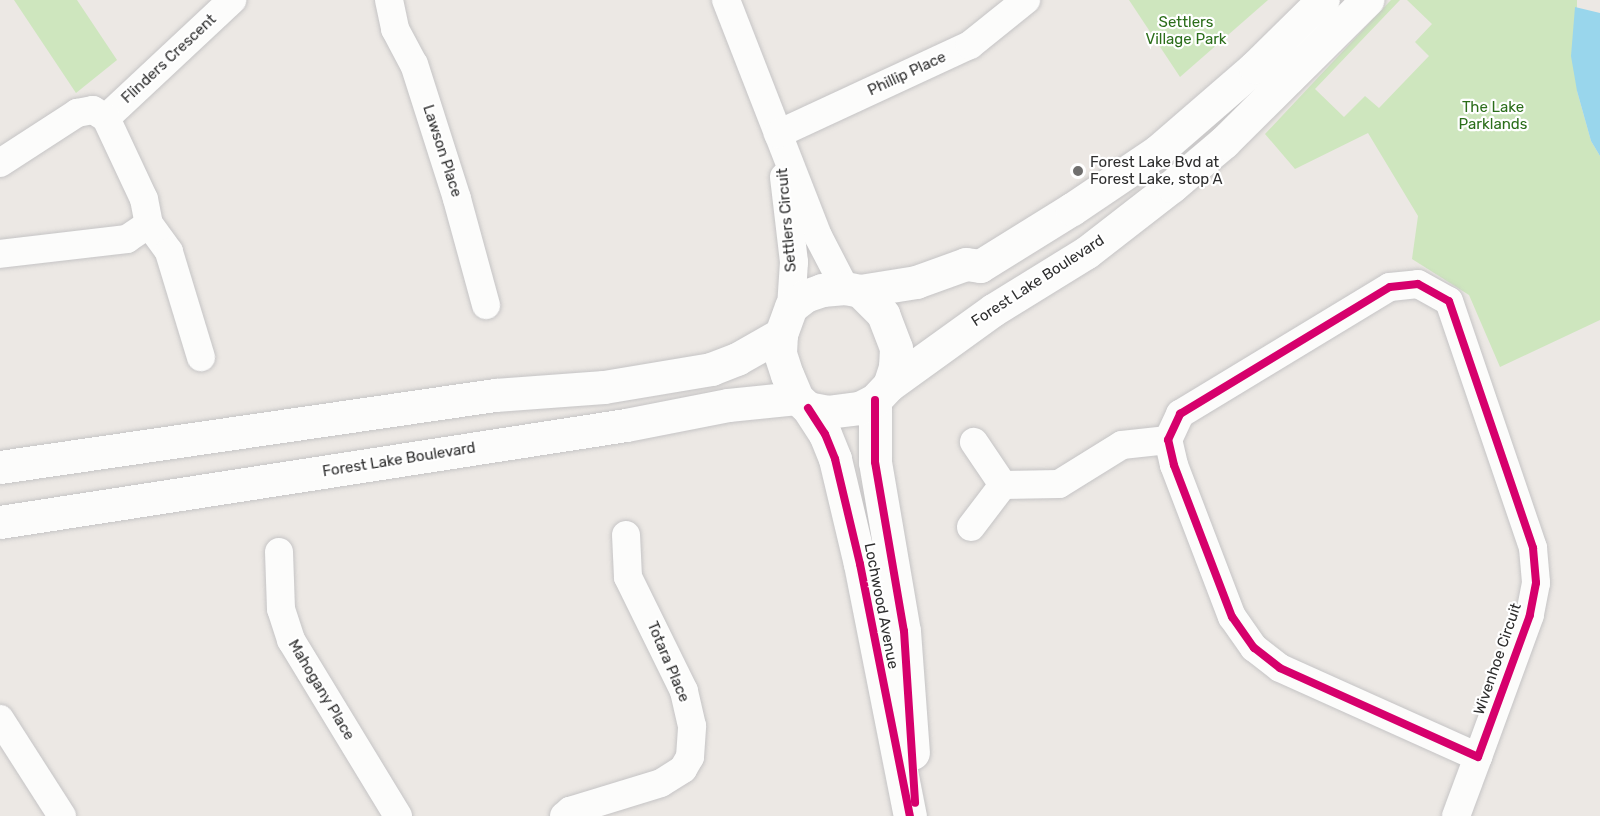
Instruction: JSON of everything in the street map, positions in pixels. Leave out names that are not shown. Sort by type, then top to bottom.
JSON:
[{"type":"main road","points":[[0,467],[484,397],[615,385],[711,369],[737,359],[786,320],[804,296],[822,290],[916,282],[966,264],[981,266],[1158,151],[1255,67],[1323,0]]},
{"type":"main road","name":"Forest Lake Boulevard","points":[[882,393],[993,310],[1087,252],[1172,186],[1224,142],[1366,0]]},
{"type":"main road","points":[[786,320],[780,353],[803,403],[828,412],[844,411],[882,393],[895,367],[896,348],[891,329],[883,314],[853,289]]},
{"type":"main road","name":"Lochwood Avenue","points":[[882,393],[875,462],[906,643],[916,816]]},
{"type":"main road","name":"Forest Lake Boulevard","points":[[0,522],[626,425],[728,405],[803,403]]},
{"type":"main road","name":"Lochwood Avenue","points":[[803,403],[825,434],[835,459],[860,564],[910,816]]},
{"type":"street","name":"Flinders Crescent","points":[[106,118],[232,0]]},
{"type":"street","name":"Lawson Place","points":[[389,0],[395,29],[414,64],[457,199],[486,305]]},
{"type":"street","name":"Settlers Circuit","points":[[726,0],[818,236],[853,289]]},
{"type":"street","name":"Phillip Place","points":[[778,134],[970,45],[1026,0]]},
{"type":"street","points":[[0,163],[77,113],[93,110],[106,118],[144,199],[149,224],[169,252],[201,357]]},
{"type":"street","name":"Settlers Circuit","points":[[778,134],[794,262],[786,320]]},
{"type":"street","points":[[0,254],[127,240],[149,224]]},
{"type":"street","name":"Wivenhoe Circuit","points":[[1168,440],[1180,414],[1390,287],[1418,284],[1449,301],[1533,548],[1536,584],[1530,615],[1456,816]]},
{"type":"street","points":[[1003,485],[1059,484],[1122,445],[1168,440],[1174,465],[1232,617],[1254,648],[1280,668],[1478,758]]},
{"type":"street","points":[[974,442],[1003,485]]},
{"type":"street","points":[[971,526],[1003,485]]},
{"type":"street","name":"Totara Place","points":[[564,816],[570,811],[661,783],[683,769],[690,757],[692,726],[684,691],[628,577],[626,535]]},
{"type":"street","name":"Mahogany Place","points":[[279,552],[281,609],[291,640],[398,816]]},
{"type":"street","points":[[0,719],[62,816]]},
{"type":"green space","points":[[14,0],[77,0],[117,60],[76,93]]},
{"type":"green space","name":"Settlers Village Park","points":[[1129,0],[1268,0],[1180,77]]},
{"type":"green space","name":"The Lake Parklands","points":[[1391,0],[1400,0],[1315,89],[1344,117],[1365,96],[1379,108],[1429,56],[1415,42],[1432,24],[1407,0],[1577,0],[1577,91],[1591,141],[1600,156],[1600,320],[1500,367],[1469,295],[1412,259],[1418,216],[1368,133],[1295,169],[1265,134]]},
{"type":"water","points":[[1575,7],[1600,13],[1600,156],[1591,141],[1577,91],[1571,56]]},
{"type":"cycle path","points":[[1418,284],[1449,301],[1533,548],[1536,583],[1530,615],[1478,757],[1280,668],[1254,648],[1232,617],[1174,465],[1168,440],[1180,414],[1390,287],[1418,284]]},
{"type":"cycle path","points":[[875,400],[875,462],[904,631],[915,803]]},
{"type":"cycle path","points":[[808,408],[825,434],[835,459],[860,564],[910,816]]},
{"type":"place","name":"Forest Lake Bvd at Forest Lake, stop A","points":[[1078,171]]}]
